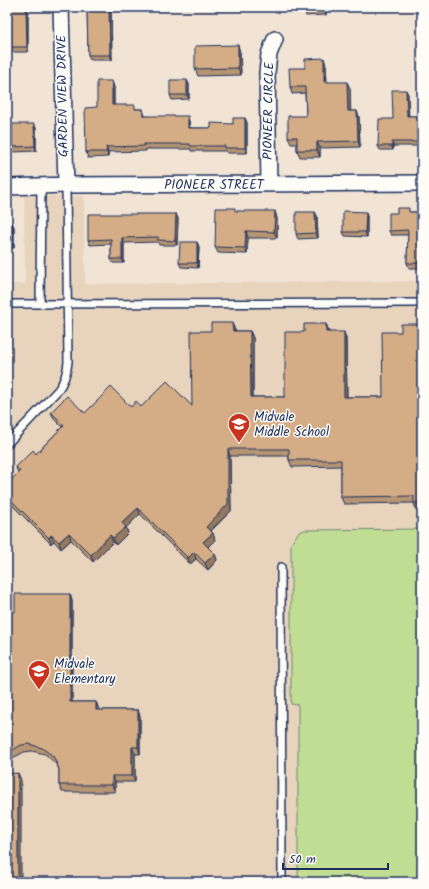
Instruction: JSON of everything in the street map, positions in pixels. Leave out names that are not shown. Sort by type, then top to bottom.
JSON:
[{"type":"street","name":"GARDEN VIEW DRIVE","points":[[60,7],[66,185]]},
{"type":"street","name":"PIONEER CIRCLE","points":[[268,184],[267,73],[269,54],[275,39]]},
{"type":"street","name":"PIONEER STREET","points":[[7,186],[422,183]]},
{"type":"lane","points":[[40,303],[41,185]]},
{"type":"lane","points":[[7,444],[63,383],[67,373],[66,185]]},
{"type":"lane","points":[[7,304],[422,303]]},
{"type":"lane","points":[[281,568],[282,882]]},
{"type":"shaded area","points":[[24,196],[84,196],[85,284],[422,281],[422,882],[7,882],[7,284],[25,284]]},
{"type":"green space","points":[[422,529],[422,882],[298,882],[298,705],[291,704],[291,544],[298,533],[304,530]]},
{"type":"building","points":[[7,7],[26,7],[27,47],[7,47]]},
{"type":"building","points":[[87,7],[109,7],[110,55],[88,55]]},
{"type":"building","points":[[304,7],[324,7],[324,9],[304,9]]},
{"type":"building","points":[[238,45],[238,68],[195,69],[195,46]]},
{"type":"building","points":[[324,58],[324,82],[347,82],[348,111],[357,111],[358,141],[317,142],[317,150],[297,150],[297,137],[288,137],[288,116],[306,116],[305,87],[290,87],[289,68],[305,68],[305,59]]},
{"type":"building","points":[[170,80],[187,80],[187,95],[170,95]]},
{"type":"building","points":[[97,81],[112,81],[112,105],[135,105],[135,109],[143,109],[143,116],[188,116],[188,128],[211,128],[211,123],[233,124],[233,118],[245,118],[245,148],[225,148],[225,146],[190,146],[190,144],[144,144],[144,146],[106,147],[107,152],[86,152],[85,108],[97,107]]},
{"type":"building","points":[[392,90],[406,90],[407,116],[422,116],[422,142],[392,142],[392,146],[378,146],[379,119],[393,119]]},
{"type":"building","points":[[12,124],[34,124],[35,146],[12,147]]},
{"type":"building","points":[[216,208],[235,208],[235,211],[275,211],[274,232],[246,231],[245,248],[215,247]]},
{"type":"building","points":[[397,208],[409,208],[409,212],[422,212],[422,243],[420,243],[420,263],[407,263],[408,230],[389,231],[389,213],[397,213]]},
{"type":"building","points":[[343,211],[366,212],[365,232],[343,232]]},
{"type":"building","points":[[296,212],[315,212],[316,233],[296,234]]},
{"type":"building","points":[[88,214],[176,214],[175,241],[158,240],[158,237],[122,238],[122,259],[111,259],[111,239],[88,240]]},
{"type":"building","points":[[7,223],[12,223],[13,244],[7,244]]},
{"type":"building","points":[[180,242],[197,242],[197,263],[179,263]]},
{"type":"building","name":"Midvale Middle School","points":[[211,323],[232,323],[233,331],[250,331],[251,397],[285,397],[285,332],[304,332],[304,324],[326,324],[326,332],[344,332],[344,397],[383,397],[382,332],[401,332],[401,324],[422,324],[422,503],[414,503],[414,496],[341,497],[341,460],[289,460],[289,449],[228,449],[228,504],[206,527],[213,533],[203,542],[215,554],[205,563],[194,552],[188,558],[138,508],[122,523],[126,527],[113,538],[110,535],[91,555],[69,533],[59,542],[51,535],[49,538],[7,496],[7,484],[20,471],[16,467],[33,450],[36,454],[64,425],[51,412],[67,396],[85,413],[111,387],[131,407],[136,401],[141,407],[167,381],[192,406],[191,331],[211,331]]},
{"type":"building","name":"Midvale Elementary","points":[[15,594],[70,594],[70,702],[96,702],[96,710],[138,710],[138,747],[132,747],[132,776],[112,776],[112,785],[59,785],[59,769],[56,762],[53,756],[42,748],[29,744],[21,745],[7,754],[7,612],[15,612]]},
{"type":"building","points":[[18,773],[18,882],[7,882],[7,774]]},
{"type":"place","name":"Midvale Middle School","points":[[239,444]]},
{"type":"place","name":"Midvale Elementary","points":[[39,690]]}]
